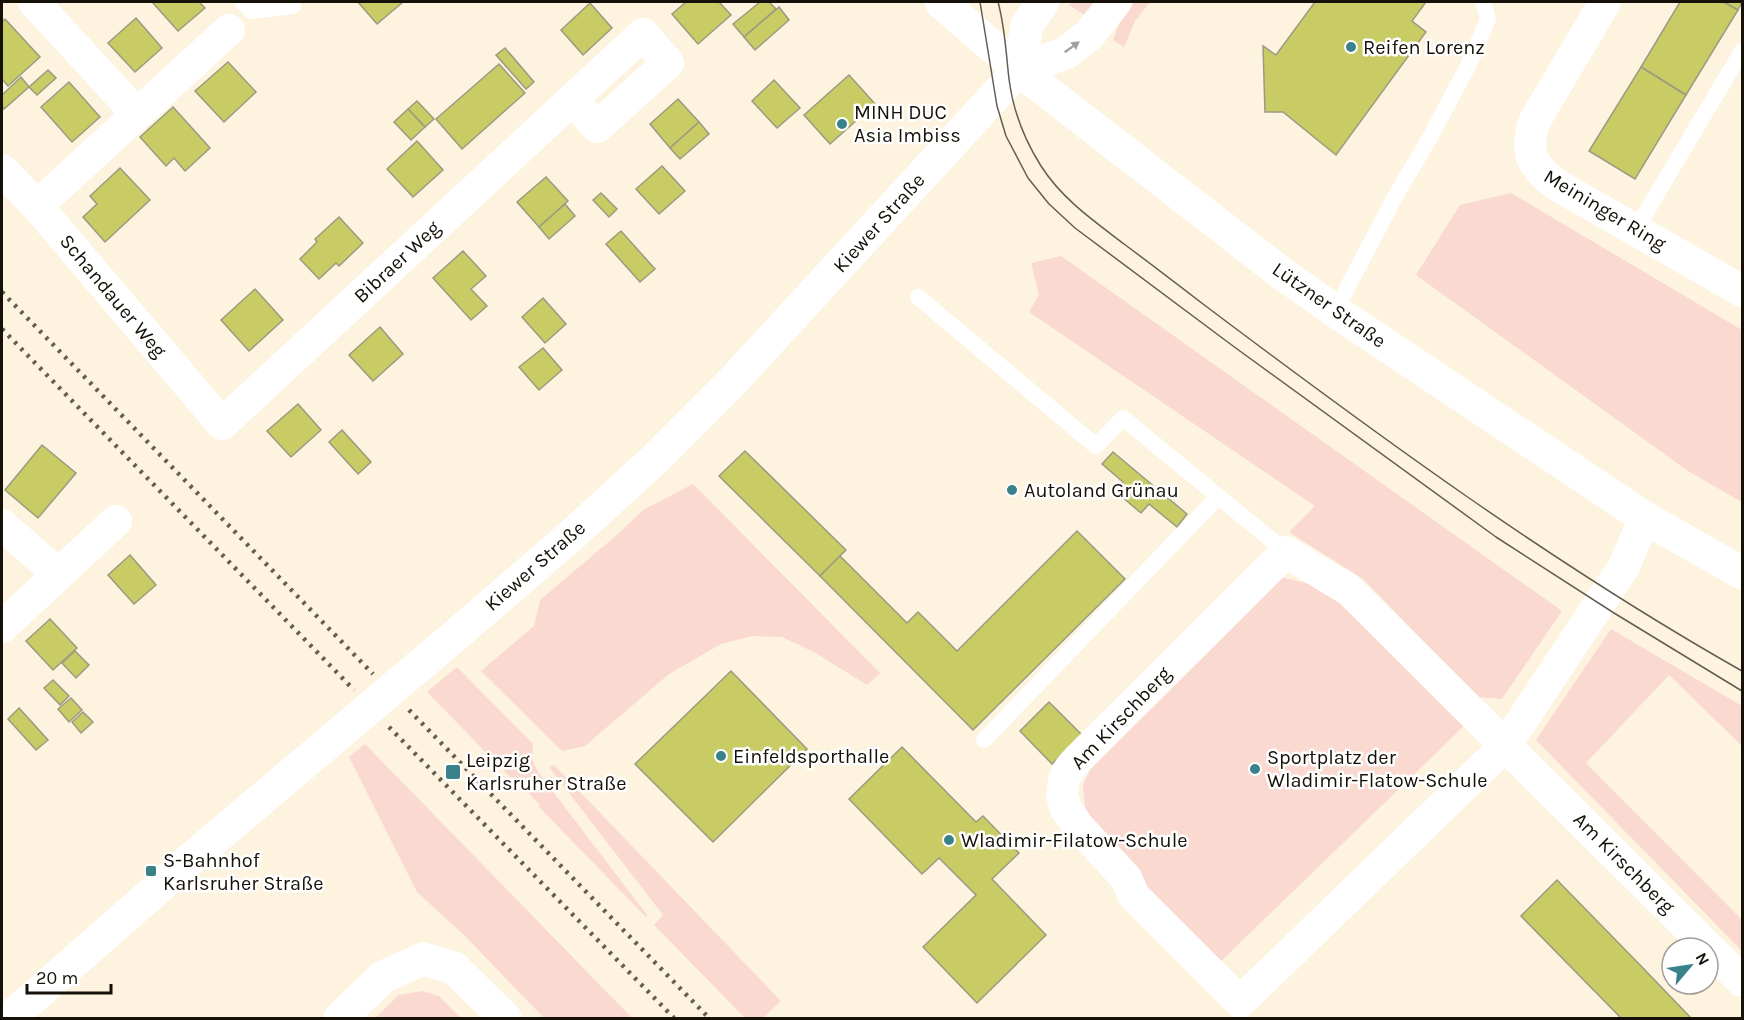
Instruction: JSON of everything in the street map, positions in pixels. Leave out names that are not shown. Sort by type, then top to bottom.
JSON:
[{"type":"street","points":[[34,2],[137,114]]},
{"type":"street","name":"Lützner Straße","points":[[941,2],[1019,70],[1280,272],[1645,518],[1743,573]]},
{"type":"street","points":[[1019,70],[1027,25],[1043,2]]},
{"type":"street","name":"Kiewer Straße","points":[[10,1018],[141,901],[582,526],[654,460],[748,365],[1019,70],[1066,53],[1089,35],[1115,2]]},
{"type":"street","name":"Meininger Ring","points":[[1605,2],[1534,122],[1529,139],[1531,157],[1540,172],[1557,184],[1743,291]]},
{"type":"street","points":[[37,206],[229,30]]},
{"type":"street","name":"Bibraer Weg","points":[[222,424],[572,100]]},
{"type":"street","name":"Schandauer Weg","points":[[2,170],[37,206],[222,424]]},
{"type":"street","name":"Am Kirschberg","points":[[1645,518],[1623,568],[1505,746],[1240,1002],[1134,896],[1126,878],[1071,818],[1063,800],[1064,779],[1083,753],[1286,552],[1349,590],[1505,746],[1743,981]]},
{"type":"street","points":[[2,627],[116,521]]},
{"type":"street","points":[[2,525],[58,574]]},
{"type":"street","points":[[339,1018],[382,977],[423,959],[454,968],[505,1018]]},
{"type":"lane","points":[[243,2],[251,11],[292,6]]},
{"type":"lane","points":[[1335,311],[1468,66],[1488,19],[1483,2]]},
{"type":"lane","points":[[1636,230],[1743,51]]},
{"type":"lane","points":[[918,297],[1096,446],[1123,418],[1286,552]]},
{"type":"lane","points":[[984,740],[1218,497]]},
{"type":"shaded area","points":[[1072,2],[1098,2],[1086,16],[1069,5]]},
{"type":"shaded area","points":[[1134,2],[1150,2],[1135,21],[1124,47],[1113,40],[1119,24]]},
{"type":"shaded area","points":[[1511,193],[1742,330],[1742,502],[1688,471],[1416,275],[1460,205]]},
{"type":"shaded area","points":[[1061,256],[1562,611],[1502,699],[1478,697],[1363,579],[1289,532],[1315,506],[1029,312],[1039,295],[1031,263]]},
{"type":"shaded area","points":[[693,484],[880,673],[867,685],[814,652],[782,637],[752,636],[721,644],[669,674],[585,746],[562,751],[481,671],[534,626],[540,600],[643,510]]},
{"type":"shaded area","name":"Sportplatz der Wladimir-Flatow-Schule","points":[[1280,577],[1333,589],[1464,726],[1215,967],[1147,897],[1141,873],[1086,816],[1083,785],[1098,752]]},
{"type":"shaded area","points":[[1611,629],[1742,706],[1742,746],[1669,675],[1586,763],[1742,920],[1742,951],[1536,740]]},
{"type":"shaded area","points":[[457,667],[533,744],[532,759],[538,772],[647,915],[646,917],[538,806],[540,805],[513,777],[511,778],[427,692]]},
{"type":"shaded area","points":[[365,744],[632,1018],[544,1018],[465,936],[417,892],[349,757]]},
{"type":"shaded area","points":[[554,765],[781,1001],[763,1018],[745,1018],[654,925],[663,915],[549,767]]},
{"type":"shaded area","points":[[422,991],[439,996],[461,1018],[375,1018],[399,995]]},
{"type":"building","points":[[154,2],[199,2],[205,8],[178,31]]},
{"type":"building","points":[[358,2],[403,2],[377,24]]},
{"type":"building","points":[[686,2],[719,2],[731,15],[698,44],[672,14]]},
{"type":"building","points":[[760,2],[769,2],[776,9],[744,37],[733,24]]},
{"type":"building","points":[[1315,2],[1426,2],[1412,21],[1426,32],[1336,155],[1283,112],[1265,112],[1263,46],[1276,55]]},
{"type":"building","points":[[1680,2],[1724,2],[1738,10],[1686,95],[1641,67]]},
{"type":"building","points":[[1724,2],[1742,2],[1738,10]]},
{"type":"building","points":[[590,3],[612,28],[583,55],[561,30]]},
{"type":"building","points":[[779,7],[789,20],[755,50],[744,37]]},
{"type":"building","points":[[136,18],[162,48],[135,72],[108,43]]},
{"type":"building","points":[[5,19],[40,57],[8,86],[2,79],[2,22]]},
{"type":"building","points":[[505,48],[534,82],[526,89],[496,55]]},
{"type":"building","points":[[228,62],[256,92],[224,122],[195,91]]},
{"type":"building","points":[[499,64],[525,93],[462,149],[436,119]]},
{"type":"building","points":[[1641,67],[1686,95],[1635,179],[1589,151]]},
{"type":"building","points":[[48,70],[56,78],[37,95],[29,87]]},
{"type":"building","points":[[849,75],[875,104],[830,144],[804,115]]},
{"type":"building","points":[[21,77],[29,87],[4,109],[2,95]]},
{"type":"building","points":[[774,80],[800,108],[777,128],[752,101]]},
{"type":"building","points":[[69,82],[100,117],[72,142],[41,107]]},
{"type":"building","points":[[678,99],[699,122],[670,148],[650,124]]},
{"type":"building","points":[[417,101],[434,119],[425,127],[408,109]]},
{"type":"building","points":[[173,107],[210,148],[185,171],[174,158],[166,166],[140,137]]},
{"type":"building","points":[[408,109],[425,127],[411,140],[394,122]]},
{"type":"building","points":[[699,122],[709,134],[680,159],[670,148]]},
{"type":"building","points":[[417,141],[443,170],[413,197],[387,169]]},
{"type":"building","points":[[662,166],[685,191],[659,214],[636,189]]},
{"type":"building","points":[[120,168],[150,200],[105,242],[83,217],[97,204],[90,196]]},
{"type":"building","points":[[546,177],[568,201],[539,227],[517,202]]},
{"type":"building","points":[[601,193],[617,209],[609,217],[593,200]]},
{"type":"building","points":[[565,204],[575,216],[549,239],[539,227]]},
{"type":"building","points":[[339,217],[363,243],[339,266],[336,263],[319,279],[300,259],[317,242],[315,239]]},
{"type":"building","points":[[621,231],[655,269],[640,282],[606,244]]},
{"type":"building","points":[[463,251],[486,276],[471,289],[487,306],[471,320],[433,278]]},
{"type":"building","points":[[255,289],[283,320],[249,351],[221,320]]},
{"type":"building","points":[[543,298],[566,324],[545,343],[522,317]]},
{"type":"building","points":[[380,327],[403,354],[373,381],[349,355]]},
{"type":"building","points":[[543,348],[562,370],[539,390],[519,367]]},
{"type":"building","points":[[298,404],[321,430],[291,457],[267,431]]},
{"type":"building","points":[[342,430],[371,462],[358,474],[329,442]]},
{"type":"building","points":[[42,445],[76,473],[38,518],[5,490]]},
{"type":"building","points":[[745,451],[846,550],[820,576],[719,476]]},
{"type":"building","points":[[1113,452],[1187,514],[1177,527],[1149,504],[1141,513],[1115,491],[1123,482],[1102,464]]},
{"type":"building","points":[[1077,531],[1125,579],[973,730],[820,576],[840,556],[907,623],[918,612],[957,651]]},
{"type":"building","points":[[130,555],[156,585],[134,604],[108,575]]},
{"type":"building","points":[[50,619],[77,648],[53,670],[26,641]]},
{"type":"building","points":[[75,651],[89,665],[76,678],[62,663]]},
{"type":"building","name":"Einfeldsporthalle","points":[[731,671],[807,749],[713,842],[635,764]]},
{"type":"building","points":[[53,680],[69,696],[60,705],[44,688]]},
{"type":"building","points":[[71,698],[82,710],[69,722],[58,709]]},
{"type":"building","points":[[1049,702],[1082,735],[1052,764],[1020,731]]},
{"type":"building","points":[[19,708],[48,740],[36,750],[8,719]]},
{"type":"building","points":[[83,712],[93,722],[81,733],[72,722]]},
{"type":"building","points":[[902,747],[976,822],[983,816],[1019,853],[992,879],[1046,935],[977,1003],[923,947],[976,895],[939,858],[922,874],[849,799]]},
{"type":"building","points":[[1557,880],[1660,986],[1660,996],[1670,996],[1691,1018],[1621,1018],[1521,916]]},
{"type":"tram line","points":[[980,2],[997,106],[1006,136],[1028,178],[1049,204],[1075,228],[1496,537],[1614,613],[1742,691]]},
{"type":"tram line","points":[[998,2],[1004,30],[1011,91],[1020,124],[1029,146],[1049,178],[1079,209],[1268,353],[1467,497],[1603,587],[1742,671]]},
{"type":"railway","points":[[2,292],[373,674]]},
{"type":"railway","points":[[2,329],[354,690]]},
{"type":"railway","points":[[409,710],[709,1018]]},
{"type":"railway","points":[[389,727],[674,1018]]},
{"type":"place","name":"Reifen Lorenz","points":[[1351,47]]},
{"type":"place","name":"MINH DUC Asia Imbiss","points":[[842,124]]},
{"type":"place","name":"Autoland Grünau","points":[[1012,490]]},
{"type":"place","name":"Einfeldsporthalle","points":[[721,756]]},
{"type":"place","name":"Sportplatz der Wladimir-Flatow-Schule","points":[[1255,769]]},
{"type":"place","name":"Leipzig Karlsruher Straße","points":[[453,772]]},
{"type":"place","name":"Wladimir-Filatow-Schule","points":[[949,840]]},
{"type":"place","name":"S-Bahnhof Karlsruher Straße","points":[[151,871]]}]
